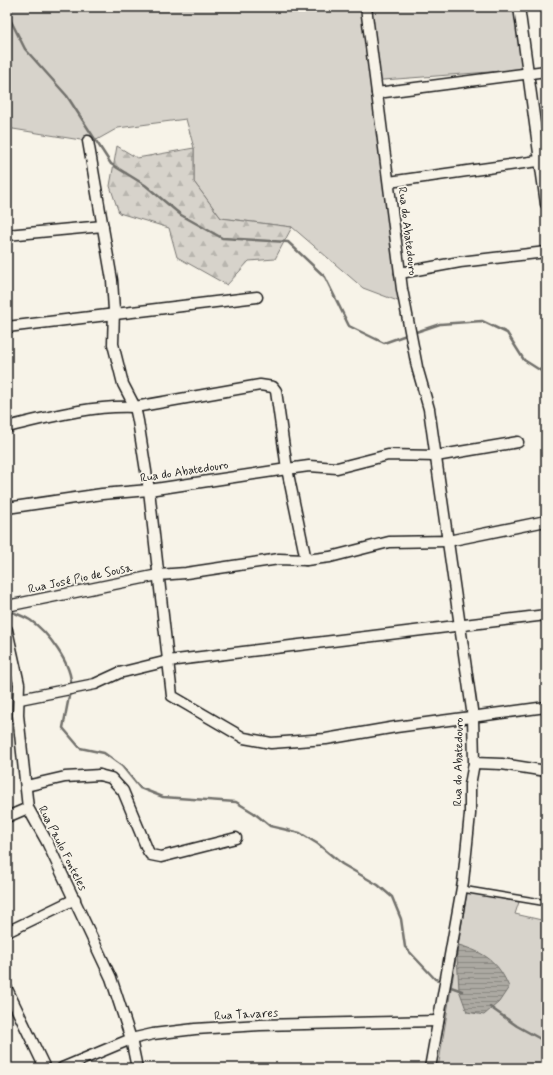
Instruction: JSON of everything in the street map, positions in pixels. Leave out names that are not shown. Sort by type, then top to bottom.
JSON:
[{"type":"street","name":"Rua do Abatedouro","points":[[366,7],[400,273],[417,367],[429,409],[473,717],[474,763],[470,785],[470,814],[462,889],[430,1068]]},
{"type":"street","points":[[519,7],[528,73],[543,161],[546,204]]},
{"type":"street","points":[[377,93],[546,71]]},
{"type":"street","points":[[88,141],[112,280],[114,316],[113,344],[123,384],[135,407],[149,490],[172,696],[244,738],[271,744],[326,739],[396,727],[546,707]]},
{"type":"street","points":[[389,182],[543,161]]},
{"type":"street","points":[[7,235],[103,226]]},
{"type":"street","points":[[400,273],[460,262],[546,252]]},
{"type":"street","points":[[7,327],[114,316],[257,297]]},
{"type":"street","points":[[7,427],[88,409],[118,406],[135,407],[260,385],[273,387],[276,391],[287,469],[306,560]]},
{"type":"street","name":"Rua do Abatedouro","points":[[7,508],[102,494],[149,490],[309,466],[337,468],[388,455],[436,456],[518,442]]},
{"type":"street","name":"Rua José Pio de Sousa","points":[[7,606],[158,575],[186,573],[279,559],[306,560],[330,557],[389,542],[448,541],[546,521]]},
{"type":"street","points":[[20,699],[95,684],[119,673],[168,661],[546,615]]},
{"type":"street","name":"Rua Paulo Fonteles","points":[[7,630],[19,684],[20,699],[18,715],[28,808],[47,842],[75,899],[111,978],[131,1039],[137,1068]]},
{"type":"street","points":[[7,715],[18,715]]},
{"type":"street","points":[[474,763],[502,764],[546,770]]},
{"type":"street","points":[[26,786],[66,777],[100,775],[111,778],[123,791],[148,851],[155,857],[197,850],[236,838]]},
{"type":"street","points":[[7,817],[28,808]]},
{"type":"street","points":[[7,932],[75,899]]},
{"type":"street","points":[[7,989],[45,1068]]},
{"type":"street","name":"Rua Tavares","points":[[62,1068],[131,1039],[153,1034],[210,1028],[438,1021]]},
{"type":"lane","points":[[462,889],[540,902]]},
{"type":"green space","points":[[7,7],[519,7],[529,69],[370,81],[403,303],[363,288],[292,227],[221,218],[194,182],[194,148],[186,119],[118,128],[93,142],[7,128]]},
{"type":"green space","points":[[117,146],[137,158],[194,148],[194,182],[221,218],[292,227],[275,259],[249,261],[227,285],[177,257],[169,228],[119,213],[110,186]]},
{"type":"green space","points":[[467,892],[519,902],[515,914],[546,921],[546,1068],[438,1068]]},
{"type":"shaded area","points":[[459,945],[476,951],[490,959],[505,978],[509,987],[499,1002],[484,1015],[467,1012],[459,990],[457,955]]},
{"type":"waterway","points":[[7,13],[25,49],[67,96],[111,164],[145,185],[181,215],[222,238],[288,242],[325,277],[349,326],[384,343],[409,334]]},
{"type":"waterway","points":[[413,333],[440,324],[482,321],[507,333],[524,360],[546,374]]},
{"type":"waterway","points":[[7,610],[30,620],[37,625],[51,640],[58,649],[68,668],[71,678],[71,686]]},
{"type":"waterway","points":[[70,691],[63,728],[80,748],[104,753],[122,766],[140,788],[163,797],[236,802],[254,813],[270,826],[300,833],[318,844],[342,864],[378,885],[392,897],[401,919],[405,947],[435,979],[443,981]]},
{"type":"waterway","points":[[451,987],[462,991]]},
{"type":"waterway","points":[[490,1007],[517,1026],[546,1042]]}]
